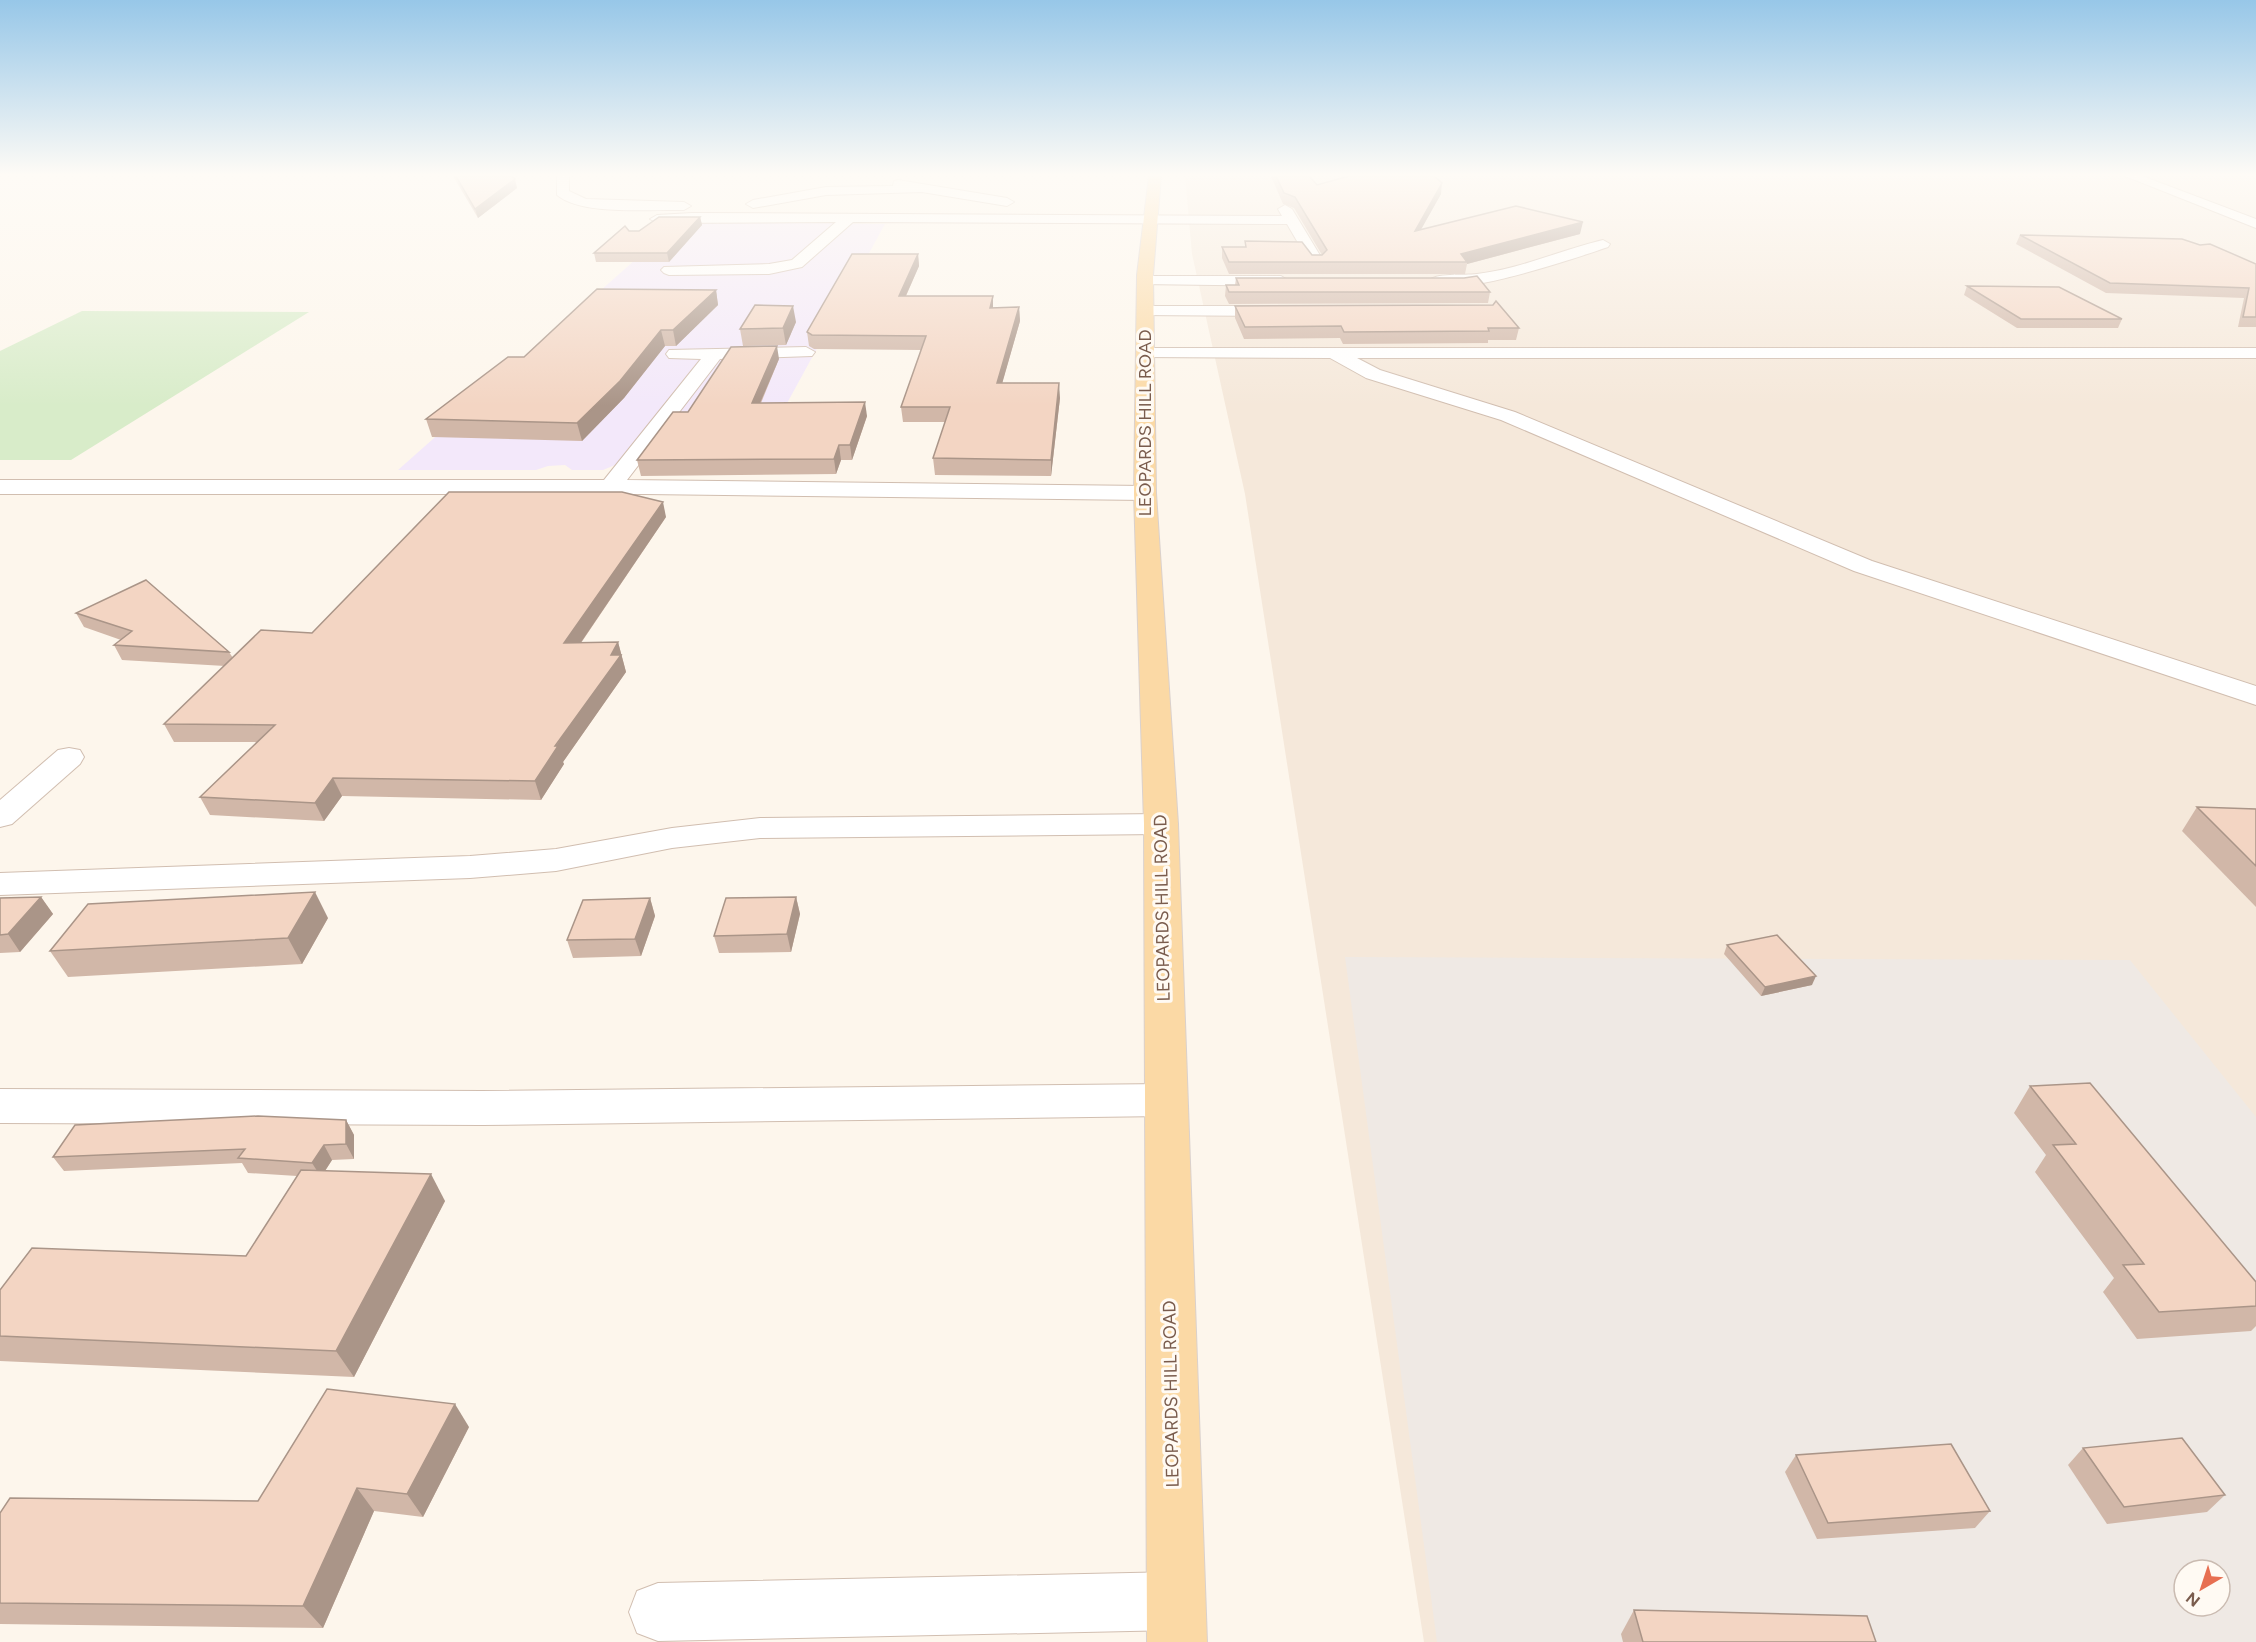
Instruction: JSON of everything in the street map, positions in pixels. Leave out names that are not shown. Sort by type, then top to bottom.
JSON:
[{"type":"main road","name":"LEOPARDS HILL ROAD","points":[[1148,253],[1145,296],[1145,493],[1161,824],[1176,1621]]},
{"type":"street","points":[[669,270],[769,269],[797,264],[810,253]]},
{"type":"street","points":[[1310,253],[1316,262]]},
{"type":"street","points":[[1415,282],[1462,282],[1512,274],[1577,253]]},
{"type":"street","points":[[1145,296],[1298,282]]},
{"type":"street","points":[[1145,296],[1296,311]]},
{"type":"street","points":[[675,354],[806,352]]},
{"type":"street","points":[[1332,352],[1373,374],[1508,416],[1602,453],[1863,566],[2256,696]]},
{"type":"street","points":[[610,487],[715,353]]},
{"type":"street","points":[[1145,353],[2256,353]]},
{"type":"street","points":[[699,374],[722,374]]},
{"type":"street","points":[[0,486],[610,487],[1145,493]]},
{"type":"street","points":[[0,817],[69,757]]},
{"type":"street","points":[[0,884],[524,863],[556,860],[672,838],[760,828],[1161,824]]},
{"type":"street","points":[[0,1106],[482,1108],[1165,1101]]},
{"type":"street","points":[[658,1612],[1176,1621]]},
{"type":"shaded area","points":[[643,253],[869,253],[751,469],[644,470],[637,465],[615,465],[603,470],[572,470],[565,465],[548,466],[536,470],[398,470]]},
{"type":"shaded area","points":[[1192,253],[2256,253],[2256,1642],[1424,1642],[1245,494]]},
{"type":"shaded area","points":[[1345,957],[2130,960],[2256,1117],[2256,1642],[1437,1642]]},
{"type":"green space","points":[[82,311],[309,312],[71,460],[0,460],[0,351]]},
{"type":"building","points":[[594,253],[667,253],[667,253]]},
{"type":"building","points":[[1225,253],[1310,253],[1312,255],[1322,255],[1324,253],[1466,253],[1461,254],[1467,262],[1229,262]]},
{"type":"building","points":[[2053,253],[2230,253],[2256,264],[2256,317],[2243,317],[2249,288],[2110,283]]},
{"type":"building","points":[[852,254],[918,254],[899,296],[993,296],[990,308],[1019,307],[997,383],[1059,383],[1051,460],[933,458],[950,407],[901,407],[926,336],[812,335],[807,332]]},
{"type":"building","points":[[1477,276],[1490,292],[1229,292],[1226,285],[1239,285],[1236,278],[1464,278]]},
{"type":"building","points":[[1967,286],[2059,287],[2122,319],[2021,319]]},
{"type":"building","points":[[597,289],[716,290],[673,330],[661,330],[620,381],[577,423],[426,419],[508,357],[524,357]]},
{"type":"building","points":[[1496,301],[1519,328],[1488,328],[1489,331],[1344,332],[1341,326],[1245,327],[1235,306],[1493,305]]},
{"type":"building","points":[[755,305],[793,306],[783,328],[740,329]]},
{"type":"building","points":[[777,346],[752,403],[865,402],[850,445],[839,445],[834,459],[637,460],[673,412],[688,412],[731,347]]},
{"type":"building","points":[[449,492],[622,492],[663,502],[564,643],[618,642],[611,655],[621,655],[555,746],[558,746],[535,781],[333,778],[315,803],[200,797],[275,725],[164,724],[261,630],[312,633]]},
{"type":"building","points":[[146,580],[229,652],[114,645],[132,631],[76,613]]},
{"type":"building","points":[[2197,807],[2256,809],[2256,866]]},
{"type":"building","points":[[315,892],[288,938],[50,951],[88,904]]},
{"type":"building","points":[[41,897],[8,934],[0,935],[0,898]]},
{"type":"building","points":[[796,897],[787,934],[714,936],[726,898]]},
{"type":"building","points":[[650,898],[635,939],[567,940],[583,900]]},
{"type":"building","points":[[1777,935],[1816,976],[1765,987],[1727,945]]},
{"type":"building","points":[[2090,1083],[2256,1282],[2256,1306],[2159,1312],[2123,1265],[2144,1264],[2053,1145],[2076,1144],[2030,1086]]},
{"type":"building","points":[[258,1116],[346,1120],[346,1144],[324,1145],[312,1163],[238,1158],[245,1149],[53,1157],[75,1125]]},
{"type":"building","points":[[301,1170],[431,1174],[336,1351],[0,1336],[0,1290],[32,1248],[246,1256]]},
{"type":"building","points":[[327,1389],[455,1404],[407,1494],[357,1488],[303,1606],[0,1603],[0,1513],[10,1498],[258,1501]]},
{"type":"building","points":[[2182,1438],[2225,1495],[2124,1507],[2083,1448]]},
{"type":"building","points":[[1951,1444],[1990,1511],[1828,1523],[1796,1455]]},
{"type":"building","points":[[1634,1610],[1867,1616],[1876,1642],[1643,1642]]}]
